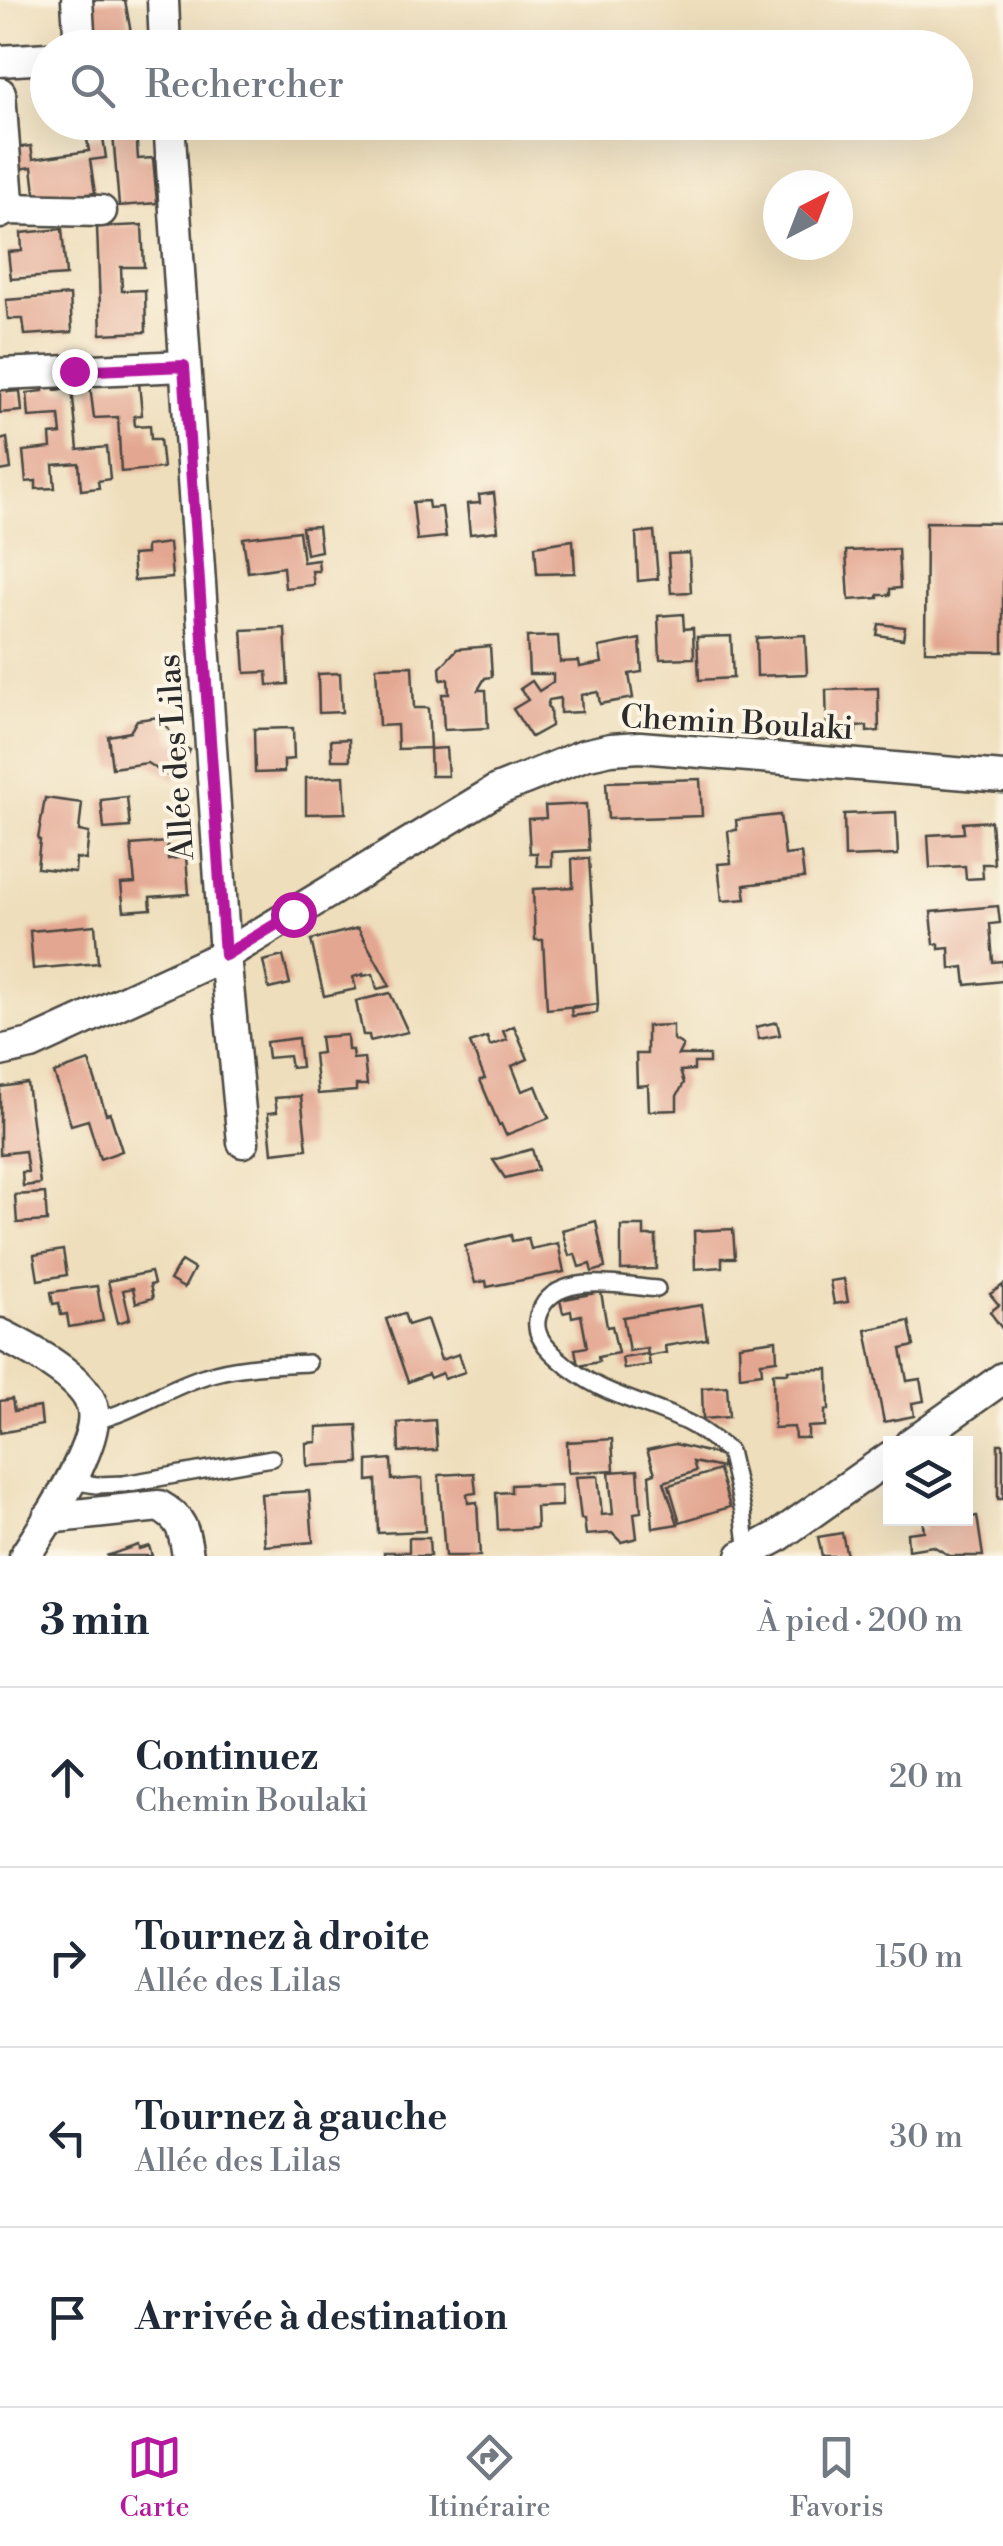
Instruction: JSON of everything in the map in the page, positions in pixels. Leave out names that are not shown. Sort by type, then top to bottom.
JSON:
[{"type":"street","points":[[77,0],[79,30]]},
{"type":"street","points":[[163,0],[164,30]]},
{"type":"street","points":[[0,61],[30,59]]},
{"type":"street","points":[[0,92],[8,201],[3,211],[100,212]]},
{"type":"street","name":"Allée des Lilas","points":[[170,140],[225,955],[243,1142]]},
{"type":"street","points":[[0,374],[184,366]]},
{"type":"street","name":"Chemin Boulaki","points":[[0,1051],[31,1044],[225,955],[498,790],[584,755],[640,747],[1003,777]]},
{"type":"street","points":[[0,1334],[37,1352],[76,1382],[92,1403],[94,1421],[77,1470],[25,1556]]},
{"type":"street","points":[[921,1436],[1003,1378]]},
{"type":"street","points":[[745,1554],[777,1537],[883,1462]]},
{"type":"street","points":[[48,1518],[159,1506],[181,1523],[188,1556]]},
{"type":"lane","points":[[657,1289],[597,1284],[566,1286],[552,1292],[543,1304],[536,1318],[536,1332],[544,1346],[578,1377],[620,1398],[692,1425],[728,1451],[744,1511],[745,1554]]},
{"type":"lane","points":[[94,1421],[116,1416],[204,1376],[239,1367],[308,1363]]},
{"type":"lane","points":[[71,1481],[124,1484],[272,1458]]},
{"type":"building","points":[[88,0],[125,0],[130,30],[90,30]]},
{"type":"building","points":[[87,140],[103,140],[106,158],[90,160],[95,193],[36,201],[32,167],[18,169],[14,148],[31,146],[33,159],[89,151]]},
{"type":"building","points":[[114,140],[137,140],[138,159],[153,158],[157,203],[119,206]]},
{"type":"building","points":[[142,225],[144,267],[121,267],[122,291],[145,290],[146,332],[101,334],[97,227]]},
{"type":"building","points":[[62,229],[66,275],[11,279],[8,252],[22,251],[21,233]]},
{"type":"building","points":[[70,295],[72,332],[25,335],[23,319],[8,319],[6,300]]},
{"type":"building","points":[[7,380],[8,392],[20,391],[22,411],[0,413],[0,381]]},
{"type":"building","points":[[139,382],[142,415],[134,416],[135,426],[150,425],[151,439],[160,439],[163,468],[121,472],[118,417],[94,418],[90,386]]},
{"type":"building","points":[[55,383],[55,390],[72,388],[78,450],[107,447],[110,479],[98,481],[99,488],[81,490],[79,463],[53,465],[55,488],[36,489],[36,481],[26,482],[23,451],[51,448],[50,435],[61,434],[59,415],[29,417],[27,393],[43,391],[42,385]]},
{"type":"building","points":[[7,438],[11,469],[0,471],[0,440]]},
{"type":"building","points":[[494,493],[498,531],[470,534],[467,504],[480,503],[479,495]]},
{"type":"building","points":[[428,501],[429,508],[442,507],[446,537],[417,540],[413,502]]},
{"type":"building","points":[[926,522],[1003,523],[1003,652],[925,651]]},
{"type":"building","points":[[318,526],[321,551],[306,554],[302,527]]},
{"type":"building","points":[[299,531],[303,562],[318,560],[319,571],[312,571],[314,585],[285,588],[283,567],[248,572],[243,538]]},
{"type":"building","points":[[654,531],[658,579],[638,581],[636,533]]},
{"type":"building","points":[[573,540],[575,573],[537,574],[535,546]]},
{"type":"building","points":[[169,543],[172,578],[134,581],[132,555],[146,554],[146,546]]},
{"type":"building","points":[[898,549],[900,588],[890,589],[890,595],[878,598],[849,600],[846,551]]},
{"type":"building","points":[[689,553],[691,592],[671,593],[668,554]]},
{"type":"building","points":[[683,614],[684,629],[693,628],[694,658],[660,659],[658,616]]},
{"type":"building","points":[[879,624],[905,627],[903,639],[877,635]]},
{"type":"building","points":[[285,628],[288,684],[268,685],[267,672],[245,673],[242,630]]},
{"type":"building","points":[[805,635],[807,674],[757,676],[756,638]]},
{"type":"building","points":[[558,636],[560,662],[579,661],[580,667],[602,663],[599,647],[640,639],[642,672],[629,674],[633,698],[600,704],[598,692],[581,695],[582,712],[560,713],[560,698],[549,700],[551,726],[531,737],[513,709],[528,700],[520,689],[532,681],[539,691],[553,682],[553,674],[529,674],[527,637]]},
{"type":"building","points":[[731,636],[733,678],[699,680],[697,637]]},
{"type":"building","points":[[490,646],[492,677],[485,678],[478,690],[486,690],[488,728],[444,730],[442,694],[449,694],[448,679],[441,680],[440,668],[457,649]]},
{"type":"building","points":[[412,666],[414,708],[428,708],[430,748],[398,749],[397,725],[379,726],[376,667]]},
{"type":"building","points":[[340,673],[342,712],[319,713],[318,674]]},
{"type":"building","points":[[878,688],[879,731],[867,732],[867,726],[856,727],[856,732],[827,733],[826,690]]},
{"type":"building","points":[[159,717],[169,730],[170,739],[190,750],[175,780],[147,763],[112,768],[108,736],[130,732],[137,720]]},
{"type":"building","points":[[293,728],[294,759],[284,760],[284,772],[255,773],[254,729]]},
{"type":"building","points":[[349,739],[350,760],[332,760],[331,740]]},
{"type":"building","points":[[446,748],[448,776],[431,776],[430,749]]},
{"type":"building","points":[[344,776],[346,813],[306,814],[306,778]]},
{"type":"building","points":[[700,779],[702,816],[608,819],[606,782]]},
{"type":"building","points":[[127,797],[130,827],[104,829],[101,800]]},
{"type":"building","points":[[45,798],[82,803],[79,831],[89,833],[86,860],[76,858],[75,872],[37,868]]},
{"type":"building","points":[[586,804],[589,850],[552,852],[552,866],[537,866],[537,853],[530,853],[528,819],[546,818],[545,806]]},
{"type":"building","points":[[896,812],[898,855],[845,857],[844,814]]},
{"type":"building","points":[[780,815],[785,855],[801,853],[804,878],[744,885],[746,899],[722,901],[718,864],[731,863],[728,831],[737,830],[736,820]]},
{"type":"building","points":[[991,821],[994,864],[982,864],[983,878],[966,879],[965,866],[930,868],[928,835],[964,833],[963,823]]},
{"type":"building","points":[[167,842],[168,859],[186,857],[189,894],[150,897],[151,909],[124,911],[121,884],[135,883],[131,845]]},
{"type":"building","points":[[589,858],[598,1004],[547,1009],[543,940],[535,940],[533,889],[573,887],[572,859]]},
{"type":"building","points":[[998,906],[1000,923],[990,924],[993,962],[1003,961],[1003,981],[966,985],[964,967],[950,969],[949,948],[939,949],[939,944],[934,944],[931,912]]},
{"type":"building","points":[[95,925],[98,963],[33,969],[30,931]]},
{"type":"building","points":[[358,928],[390,986],[377,989],[373,974],[363,974],[353,977],[356,989],[324,996],[311,940]]},
{"type":"building","points":[[283,956],[290,984],[269,989],[263,961]]},
{"type":"building","points":[[390,993],[408,1032],[370,1041],[369,1035],[363,1035],[356,1001]]},
{"type":"building","points":[[598,1004],[597,1013],[572,1016],[571,1008]]},
{"type":"building","points":[[777,1022],[780,1035],[759,1039],[756,1027]]},
{"type":"building","points":[[673,1025],[673,1039],[683,1045],[678,1055],[709,1055],[709,1063],[694,1063],[694,1070],[680,1071],[684,1083],[677,1096],[677,1110],[649,1111],[648,1085],[637,1086],[636,1054],[647,1054],[647,1026]]},
{"type":"building","points":[[514,1026],[528,1059],[512,1066],[522,1091],[536,1086],[549,1118],[506,1135],[480,1080],[485,1079],[470,1043],[487,1037],[490,1046],[507,1040],[503,1031]]},
{"type":"building","points":[[347,1035],[353,1059],[364,1058],[367,1085],[356,1085],[356,1091],[318,1094],[314,1054],[322,1053],[320,1037]]},
{"type":"building","points":[[298,1038],[301,1067],[291,1068],[289,1056],[268,1058],[266,1042]]},
{"type":"building","points":[[89,1061],[122,1151],[100,1159],[88,1120],[71,1125],[54,1073]]},
{"type":"building","points":[[27,1083],[40,1184],[23,1186],[22,1172],[28,1172],[25,1151],[0,1154],[0,1087]]},
{"type":"building","points":[[301,1096],[307,1149],[272,1153],[268,1113],[277,1112],[275,1098]]},
{"type":"building","points":[[532,1149],[538,1170],[505,1178],[493,1160]]},
{"type":"building","points":[[45,1193],[47,1221],[17,1223],[15,1195]]},
{"type":"building","points":[[596,1221],[605,1268],[592,1272],[590,1264],[579,1267],[575,1254],[569,1256],[562,1230]]},
{"type":"building","points":[[621,1226],[644,1226],[644,1236],[656,1236],[656,1269],[621,1270]]},
{"type":"building","points":[[733,1229],[735,1258],[722,1258],[722,1267],[695,1269],[694,1231]]},
{"type":"building","points":[[511,1235],[512,1241],[528,1238],[531,1249],[558,1243],[564,1272],[487,1287],[486,1281],[475,1283],[465,1246]]},
{"type":"building","points":[[63,1250],[67,1275],[38,1280],[34,1255]]},
{"type":"building","points":[[181,1261],[194,1269],[184,1288],[170,1280]]},
{"type":"building","points":[[151,1272],[153,1298],[136,1303],[133,1288],[123,1290],[130,1319],[118,1323],[108,1281]]},
{"type":"building","points":[[844,1279],[848,1302],[834,1304],[830,1281]]},
{"type":"building","points":[[1003,1285],[1003,1330],[990,1312],[999,1305],[990,1294]]},
{"type":"building","points":[[97,1286],[103,1321],[69,1327],[67,1314],[61,1315],[59,1303],[53,1304],[51,1292]]},
{"type":"building","points":[[601,1292],[607,1327],[612,1326],[618,1353],[578,1366],[575,1349],[587,1347],[581,1315],[563,1313],[560,1300]]},
{"type":"building","points":[[702,1305],[707,1339],[665,1346],[666,1353],[648,1356],[647,1348],[629,1351],[623,1317]]},
{"type":"building","points":[[404,1313],[408,1325],[427,1319],[441,1360],[459,1354],[465,1372],[444,1379],[442,1373],[430,1378],[428,1374],[408,1382],[386,1319]]},
{"type":"building","points":[[909,1321],[914,1346],[901,1349],[907,1381],[920,1379],[924,1401],[912,1403],[914,1416],[884,1422],[866,1330]]},
{"type":"building","points":[[776,1340],[777,1360],[761,1362],[762,1373],[740,1376],[739,1345]]},
{"type":"building","points":[[648,1354],[650,1365],[624,1369],[622,1358]]},
{"type":"building","points":[[828,1369],[829,1410],[825,1410],[825,1426],[808,1427],[808,1438],[795,1438],[794,1427],[774,1428],[773,1373]]},
{"type":"building","points":[[727,1386],[729,1417],[703,1419],[702,1388]]},
{"type":"building","points":[[12,1399],[14,1411],[40,1407],[42,1425],[0,1433],[0,1401]]},
{"type":"building","points":[[435,1420],[437,1450],[399,1452],[398,1423]]},
{"type":"building","points":[[357,1425],[359,1463],[307,1466],[306,1443],[317,1442],[317,1427]]},
{"type":"building","points":[[612,1439],[614,1470],[568,1473],[567,1442]]},
{"type":"building","points":[[675,1444],[723,1456],[722,1468],[693,1462],[696,1471],[664,1482],[678,1524],[653,1528],[649,1475],[655,1473],[647,1450]]},
{"type":"building","points":[[998,1444],[1003,1444],[1003,1499],[998,1499]]},
{"type":"building","points":[[391,1459],[392,1480],[422,1478],[425,1531],[378,1533],[376,1480],[368,1481],[368,1461]]},
{"type":"building","points":[[638,1470],[641,1512],[634,1513],[637,1538],[621,1542],[612,1533],[586,1535],[576,1477],[598,1476],[602,1515],[613,1514],[609,1472]]},
{"type":"building","points":[[719,1470],[730,1507],[680,1522],[669,1485]]},
{"type":"building","points":[[474,1473],[476,1493],[467,1494],[468,1503],[477,1502],[480,1556],[445,1556],[439,1475]]},
{"type":"building","points":[[511,1485],[561,1485],[562,1506],[536,1507],[537,1528],[498,1530],[496,1493],[511,1492]]},
{"type":"building","points":[[309,1491],[313,1542],[265,1546],[261,1494]]},
{"type":"building","points":[[977,1516],[983,1556],[950,1556],[933,1546],[908,1550],[907,1533],[924,1531],[923,1526],[973,1526],[973,1517]]},
{"type":"building","points":[[842,1533],[847,1556],[822,1556],[818,1537]]},
{"type":"building","points":[[409,1538],[429,1538],[430,1556],[384,1556],[384,1552],[409,1552]]},
{"type":"building","points":[[138,1545],[139,1549],[149,1546],[152,1556],[106,1556]]},
{"type":"route","points":[[74,371],[184,366],[225,955],[293,914]]}]
